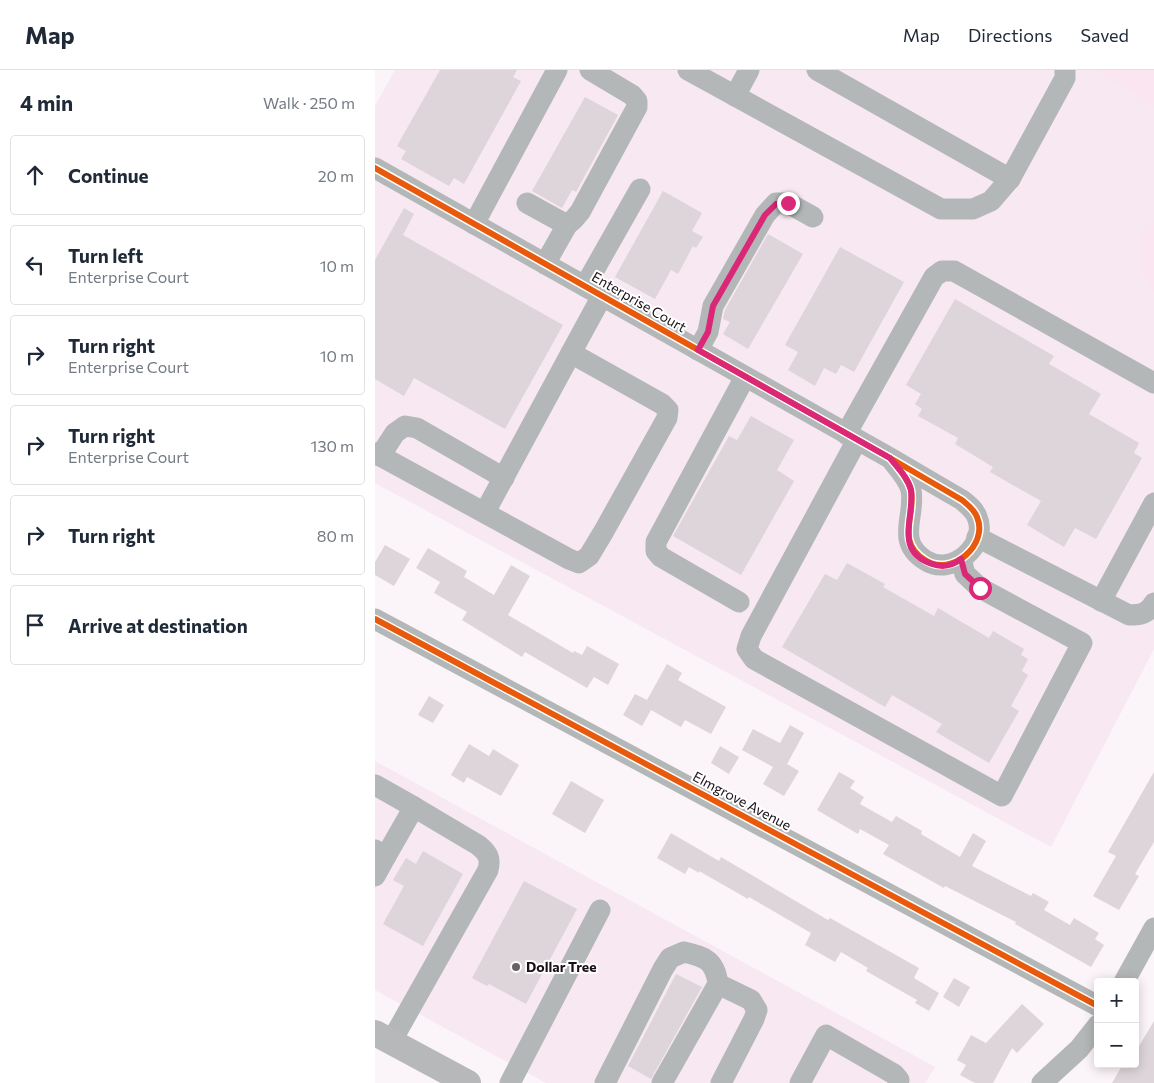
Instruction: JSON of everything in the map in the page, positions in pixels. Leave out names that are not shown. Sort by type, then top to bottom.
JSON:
[{"type":"main road","points":[[383,1038],[468,1083]]},
{"type":"street","points":[[474,224],[557,70]]},
{"type":"street","points":[[545,264],[567,225],[580,212],[637,108],[637,101],[632,95],[590,70]]},
{"type":"street","points":[[688,70],[941,210],[973,210],[991,201],[1010,180],[1065,78],[1065,70]]},
{"type":"street","points":[[735,96],[749,70]]},
{"type":"street","points":[[817,70],[1010,180]]},
{"type":"street","name":"Enterprise Court","points":[[375,168],[962,500],[977,515],[979,522],[977,537]]},
{"type":"street","points":[[485,512],[571,353],[593,291],[639,189]]},
{"type":"street","points":[[527,203],[567,225]]},
{"type":"street","points":[[698,350],[708,332],[713,306],[765,215],[776,204],[788,203],[813,216]]},
{"type":"street","points":[[1154,383],[953,270],[942,271],[934,277],[751,636],[747,649],[754,659],[1002,796],[1082,643],[980,588],[965,574],[961,559],[971,550],[977,537],[1129,615],[1143,615],[1154,603]]},
{"type":"street","points":[[504,478],[417,428],[405,426],[395,433],[378,454],[579,563],[589,556],[667,418],[668,410],[662,404],[571,353]]},
{"type":"street","points":[[739,602],[661,557],[656,550],[656,542],[745,377]]},
{"type":"street","name":"Enterprise Court","points":[[890,458],[903,473],[911,492],[908,530],[911,546],[924,560],[936,565],[952,565],[961,559]]},
{"type":"street","points":[[1101,601],[1154,503]]},
{"type":"street","name":"Elmgrove Avenue","points":[[375,619],[1094,1004]]},
{"type":"street","points":[[375,785],[478,845],[486,851],[490,860],[488,870],[383,1038]]},
{"type":"street","points":[[375,876],[381,853],[414,807]]},
{"type":"street","points":[[510,1083],[600,910]]},
{"type":"street","points":[[1127,978],[1154,928]]},
{"type":"street","points":[[605,1083],[663,968],[670,958],[684,952],[705,957],[716,970],[718,984],[665,1082]]},
{"type":"street","points":[[718,984],[751,1000],[757,1010],[721,1083]]},
{"type":"street","points":[[1042,1083],[1079,1049],[1094,1031]]},
{"type":"street","points":[[800,1083],[826,1035],[895,1074],[899,1080],[898,1083]]},
{"type":"shaded area","points":[[395,70],[1112,70],[1154,94],[1154,649],[1051,847],[375,483],[375,106]]},
{"type":"shaded area","points":[[1096,70],[1154,70],[1154,106]]},
{"type":"shaded area","points":[[1154,223],[1154,292],[1140,268],[1143,230]]},
{"type":"shaded area","points":[[375,761],[935,1067],[925,1083],[546,1083],[375,990]]},
{"type":"building","points":[[440,70],[517,70],[513,77],[521,81],[464,184],[454,178],[449,186],[401,159],[406,151],[397,146]]},
{"type":"building","points":[[585,97],[618,115],[576,192],[572,190],[562,208],[532,191]]},
{"type":"building","points":[[663,191],[702,213],[692,231],[703,237],[696,248],[693,246],[678,274],[671,270],[655,299],[615,277]]},
{"type":"building","points":[[404,208],[414,214],[403,235],[563,325],[505,429],[414,378],[404,396],[375,379],[375,260]]},
{"type":"building","points":[[768,234],[803,254],[748,349],[723,334],[730,322],[723,319],[725,310]]},
{"type":"building","points":[[840,247],[904,282],[854,372],[841,365],[836,374],[824,368],[815,386],[788,370],[798,352],[785,345]]},
{"type":"building","points":[[955,299],[1054,356],[1049,364],[1101,394],[1089,414],[1139,443],[1134,453],[1142,458],[1096,539],[1075,528],[1064,547],[1027,525],[1041,501],[990,472],[993,467],[955,444],[958,438],[918,416],[922,409],[915,404],[921,394],[906,385]]},
{"type":"building","points":[[751,416],[794,440],[777,470],[794,481],[741,575],[673,536],[729,436],[737,440]]},
{"type":"building","points":[[385,545],[410,559],[394,586],[375,575],[375,562]]},
{"type":"building","points":[[428,548],[467,571],[464,577],[494,595],[511,565],[530,576],[508,615],[573,653],[574,651],[582,655],[587,646],[619,664],[608,685],[594,677],[587,688],[525,652],[522,657],[462,620],[467,612],[434,593],[440,582],[416,568]]},
{"type":"building","points":[[847,563],[885,584],[883,587],[934,616],[938,608],[989,638],[993,631],[1024,649],[1021,655],[1028,659],[1022,671],[1028,675],[1011,706],[1019,711],[989,763],[936,732],[942,724],[892,695],[885,707],[782,647],[825,574],[837,580]]},
{"type":"building","points":[[667,664],[682,673],[678,680],[726,707],[711,734],[685,720],[681,727],[651,710],[642,726],[623,715],[635,694],[647,700]]},
{"type":"building","points":[[429,696],[444,705],[433,723],[418,715]]},
{"type":"building","points":[[790,725],[804,733],[787,764],[799,771],[784,796],[763,784],[773,767],[742,750],[753,729],[780,743]]},
{"type":"building","points":[[469,744],[489,756],[493,749],[519,765],[501,796],[467,777],[464,783],[451,775]]},
{"type":"building","points":[[720,746],[739,757],[729,774],[711,763]]},
{"type":"building","points":[[839,772],[855,781],[850,788],[864,797],[860,804],[892,822],[896,816],[922,831],[921,834],[960,857],[973,833],[986,841],[972,866],[1031,896],[1033,893],[1049,902],[1044,910],[1070,925],[1074,918],[1099,933],[1095,939],[1104,945],[1091,967],[1015,924],[1016,922],[945,886],[944,888],[883,854],[889,845],[860,829],[858,834],[817,810]]},
{"type":"building","points":[[1154,772],[1154,842],[1135,874],[1139,876],[1119,910],[1093,896],[1116,856],[1108,852]]},
{"type":"building","points":[[571,781],[604,800],[585,833],[552,814]]},
{"type":"building","points":[[671,833],[719,861],[721,857],[828,920],[830,918],[919,968],[914,978],[939,993],[929,1011],[915,1003],[917,1000],[866,971],[868,968],[841,952],[835,962],[805,945],[811,933],[749,897],[748,899],[699,871],[699,873],[689,867],[685,874],[657,858]]},
{"type":"building","points":[[423,851],[463,874],[423,946],[383,924],[404,886],[393,880],[406,858],[416,864]]},
{"type":"building","points":[[524,881],[577,909],[526,1004],[489,984],[487,986],[472,978]]},
{"type":"building","points":[[676,974],[702,987],[651,1079],[628,1066]]},
{"type":"building","points":[[954,978],[970,987],[959,1007],[943,997]]},
{"type":"building","points":[[1022,1004],[1044,1024],[1017,1053],[1012,1048],[993,1083],[975,1083],[960,1075],[966,1065],[957,1060],[971,1035],[986,1043]]},
{"type":"building","points":[[1154,1021],[1154,1083],[1112,1083],[1121,1068],[1139,1068],[1139,1046]]},
{"type":"cycle path","points":[[375,168],[890,458],[962,500],[971,507],[977,517],[979,527],[978,538],[966,555],[946,565],[935,564],[925,560],[916,553],[911,545],[909,536],[912,500],[910,486],[890,458]]},
{"type":"cycle path","points":[[375,619],[1094,1004]]},
{"type":"place","name":"Dollar Tree","points":[[516,967]]},
{"type":"route","points":[[788,203],[776,204],[765,215],[713,306],[708,332],[698,350],[890,458],[903,473],[911,492],[908,530],[911,546],[924,560],[936,565],[952,565],[961,559],[965,574],[980,588]]}]
